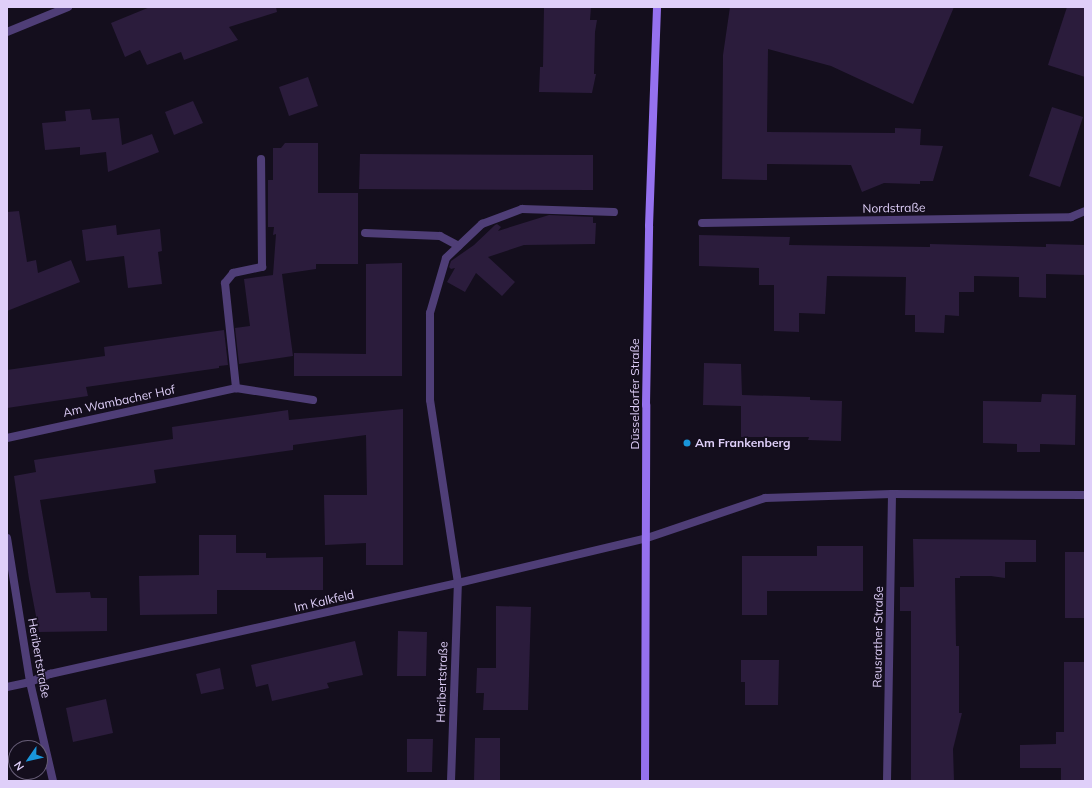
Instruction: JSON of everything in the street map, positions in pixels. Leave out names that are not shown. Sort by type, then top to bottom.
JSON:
[{"type":"main road","name":"Düsseldorfer Straße","points":[[645,781],[647,538],[646,405],[649,233],[657,7]]},
{"type":"street","points":[[7,32],[68,7]]},
{"type":"street","points":[[236,388],[225,283],[233,273],[262,267],[261,159]]},
{"type":"street","points":[[458,583],[430,400],[430,312],[446,258],[482,224],[522,209],[614,212]]},
{"type":"street","name":"Nordstraße","points":[[702,224],[1071,217],[1085,211]]},
{"type":"street","points":[[364,233],[440,236],[459,246]]},
{"type":"street","name":"Am Wambacher Hof","points":[[7,438],[236,388],[313,400]]},
{"type":"street","points":[[647,538],[766,498],[892,494],[1085,495]]},
{"type":"street","name":"Reusrather Straße","points":[[887,781],[892,494]]},
{"type":"street","name":"Heribertstraße","points":[[7,538],[30,682],[53,781]]},
{"type":"street","name":"Im Kalkfeld","points":[[7,687],[30,682],[58,672],[458,583],[647,538]]},
{"type":"street","name":"Heribertstraße","points":[[451,781],[458,583]]},
{"type":"building","points":[[150,7],[276,7],[277,12],[229,27],[238,40],[184,60],[181,52],[147,65],[140,50],[125,57],[111,23]]},
{"type":"building","points":[[544,7],[591,7],[590,20],[597,20],[595,32],[594,74],[596,74],[592,93],[539,92],[540,67],[543,67]]},
{"type":"building","points":[[730,7],[954,7],[913,104],[831,66],[768,49],[767,132],[895,133],[895,128],[921,129],[920,145],[943,146],[933,181],[920,181],[920,184],[884,183],[862,192],[851,165],[767,164],[767,180],[722,179],[723,55]]},
{"type":"building","points":[[1067,7],[1085,7],[1085,77],[1048,65]]},
{"type":"building","points":[[308,77],[318,106],[289,116],[279,87]]},
{"type":"building","points":[[193,101],[203,123],[174,135],[165,112]]},
{"type":"building","points":[[1052,107],[1083,117],[1060,187],[1029,176]]},
{"type":"building","points":[[90,109],[92,120],[119,118],[122,145],[152,134],[159,152],[108,172],[106,152],[80,155],[80,147],[45,150],[42,123],[66,121],[65,111]]},
{"type":"building","points":[[285,143],[318,143],[318,193],[358,193],[358,264],[316,264],[316,269],[282,274],[293,356],[239,364],[235,328],[250,326],[244,279],[273,275],[276,234],[273,235],[274,227],[268,227],[268,180],[273,180],[273,148],[281,148]]},
{"type":"building","points":[[360,154],[593,155],[593,190],[359,189]]},
{"type":"building","points":[[19,211],[27,262],[36,260],[38,273],[71,260],[80,282],[7,311],[7,212]]},
{"type":"building","points":[[549,215],[593,217],[593,223],[596,223],[595,244],[524,245],[488,257],[515,282],[502,296],[476,273],[465,292],[447,282],[455,268],[451,269],[449,267],[451,261],[474,245],[495,225],[497,224],[501,227],[498,231]]},
{"type":"building","points":[[116,225],[117,235],[160,229],[162,251],[158,252],[162,284],[128,288],[124,256],[86,261],[82,230]]},
{"type":"building","points":[[699,235],[790,237],[789,245],[930,247],[930,244],[1046,247],[1046,244],[1085,245],[1085,275],[1046,274],[1046,298],[1019,297],[1019,277],[974,276],[974,292],[959,292],[959,316],[945,315],[944,333],[915,332],[915,315],[905,315],[906,277],[827,276],[825,314],[799,313],[799,332],[774,331],[774,285],[759,285],[759,268],[699,266]]},
{"type":"building","points":[[402,263],[402,376],[294,376],[294,353],[366,354],[366,264]]},
{"type":"building","points":[[224,330],[228,365],[219,366],[219,368],[86,387],[88,396],[7,408],[7,370],[105,356],[104,347]]},
{"type":"building","points":[[704,363],[741,364],[742,395],[810,397],[810,400],[842,401],[841,441],[808,440],[809,437],[741,437],[741,406],[703,405]]},
{"type":"building","points":[[1042,394],[1076,395],[1075,445],[1040,444],[1040,452],[1017,452],[1017,444],[983,443],[983,401],[1041,402]]},
{"type":"building","points":[[403,409],[403,565],[366,565],[366,543],[325,545],[324,495],[367,495],[366,435],[293,445],[293,450],[154,470],[156,483],[40,500],[56,593],[90,592],[91,598],[107,598],[107,631],[39,632],[29,579],[14,476],[36,472],[34,460],[173,439],[172,427],[288,410],[289,420]]},
{"type":"building","points":[[199,535],[236,535],[236,553],[266,553],[266,558],[323,557],[323,590],[217,590],[217,614],[140,615],[139,576],[199,575]]},
{"type":"building","points":[[913,539],[1036,540],[1036,562],[1005,562],[1005,578],[991,576],[960,576],[960,578],[955,578],[956,646],[959,646],[959,713],[962,713],[953,749],[954,781],[911,781],[911,611],[900,611],[900,587],[914,587]]},
{"type":"building","points":[[817,546],[863,546],[863,591],[767,591],[767,615],[742,615],[742,556],[817,556]]},
{"type":"building","points":[[1065,552],[1085,552],[1085,618],[1065,618]]},
{"type":"building","points":[[496,606],[531,607],[528,710],[483,710],[484,693],[476,693],[477,668],[496,668]]},
{"type":"building","points":[[398,631],[427,632],[426,676],[397,676]]},
{"type":"building","points":[[355,641],[363,675],[327,683],[329,688],[272,701],[268,684],[256,687],[251,665]]},
{"type":"building","points":[[741,660],[779,660],[778,705],[745,705],[745,682],[741,682]]},
{"type":"building","points":[[1064,662],[1085,662],[1085,781],[1061,781],[1061,768],[1020,768],[1020,745],[1056,744],[1056,732],[1064,732]]},
{"type":"building","points":[[220,668],[224,689],[201,694],[196,674]]},
{"type":"building","points":[[106,699],[113,733],[73,742],[66,708]]},
{"type":"building","points":[[475,738],[500,738],[500,781],[474,781]]},
{"type":"building","points":[[407,739],[433,739],[432,772],[407,772]]},
{"type":"place","name":"Am Frankenberg","points":[[687,443]]}]
